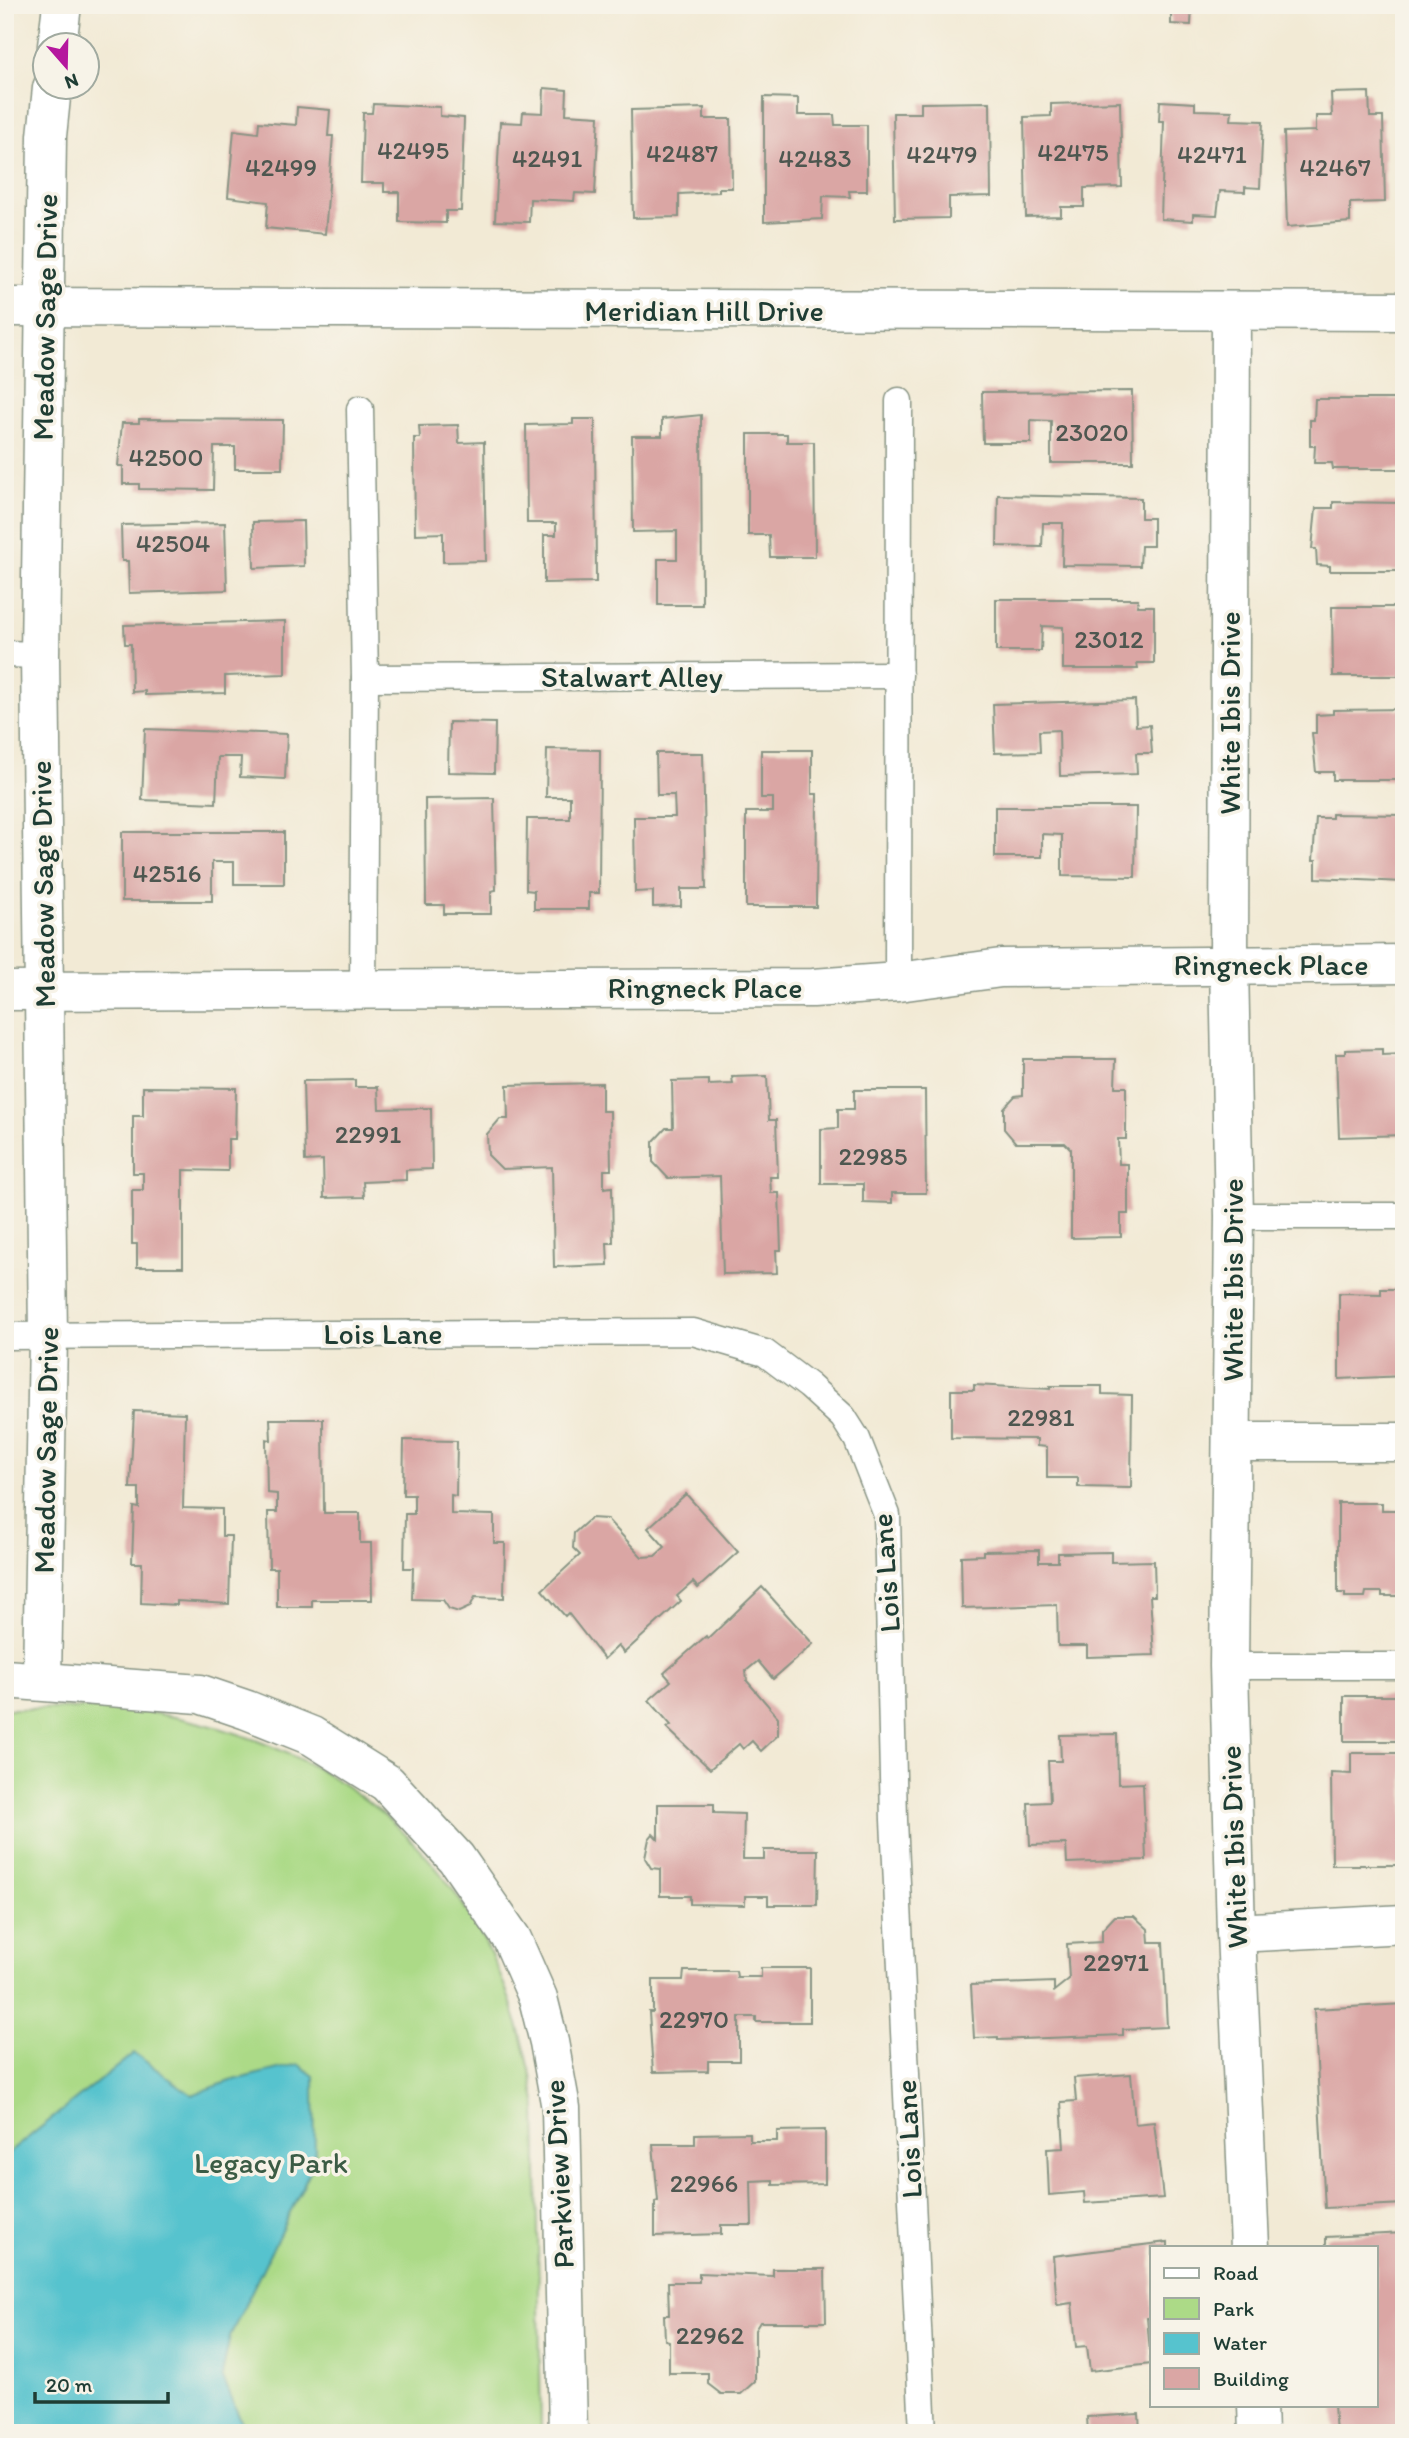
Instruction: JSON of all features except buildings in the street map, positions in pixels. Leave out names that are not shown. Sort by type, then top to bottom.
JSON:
[{"type":"street","points":[[59,32],[62,5]]},
{"type":"street","name":"Meadow Sage Drive","points":[[23,1679],[48,1336],[45,992],[23,654],[45,309],[47,136],[51,102]]},
{"type":"street","name":"Meridian Hill Drive","points":[[5,307],[1404,311]]},
{"type":"street","name":"White Ibis Drive","points":[[1231,312],[1229,964],[1234,1216],[1234,1442],[1229,1666],[1236,1933],[1250,2246]]},
{"type":"street","name":"Ringneck Place","points":[[5,991],[813,988],[898,982],[1001,968],[1404,964]]},
{"type":"street","points":[[1234,1442],[1404,1442]]},
{"type":"street","name":"Parkview Drive","points":[[23,1679],[200,1694],[312,1736],[387,1783],[456,1858],[485,1896],[512,1939],[538,1998],[561,2108],[568,2433]]},
{"type":"street","points":[[1236,1933],[1404,1924]]},
{"type":"street","points":[[1257,2406],[1258,2433]]},
{"type":"lane","points":[[898,982],[899,401]]},
{"type":"lane","points":[[360,409],[365,678],[363,991]]},
{"type":"lane","name":"Stalwart Alley","points":[[365,678],[899,676]]},
{"type":"lane","points":[[1234,1216],[1404,1216]]},
{"type":"lane","name":"Lois Lane","points":[[5,1336],[693,1332],[765,1353],[809,1385],[843,1417],[857,1439],[887,1515],[894,1820],[923,2433]]},
{"type":"lane","points":[[1229,1666],[1404,1667]]},
{"type":"green space","name":"Legacy Park","points":[[116,1708],[199,1723],[274,1748],[341,1783],[398,1828],[447,1882],[487,1946],[516,2019],[536,2101],[541,2433],[5,2433],[5,1709]]},
{"type":"water","points":[[134,2053],[192,2095],[230,2081],[298,2064],[314,2076],[315,2161],[230,2336],[222,2376],[246,2433],[5,2433],[5,2156]]}]
